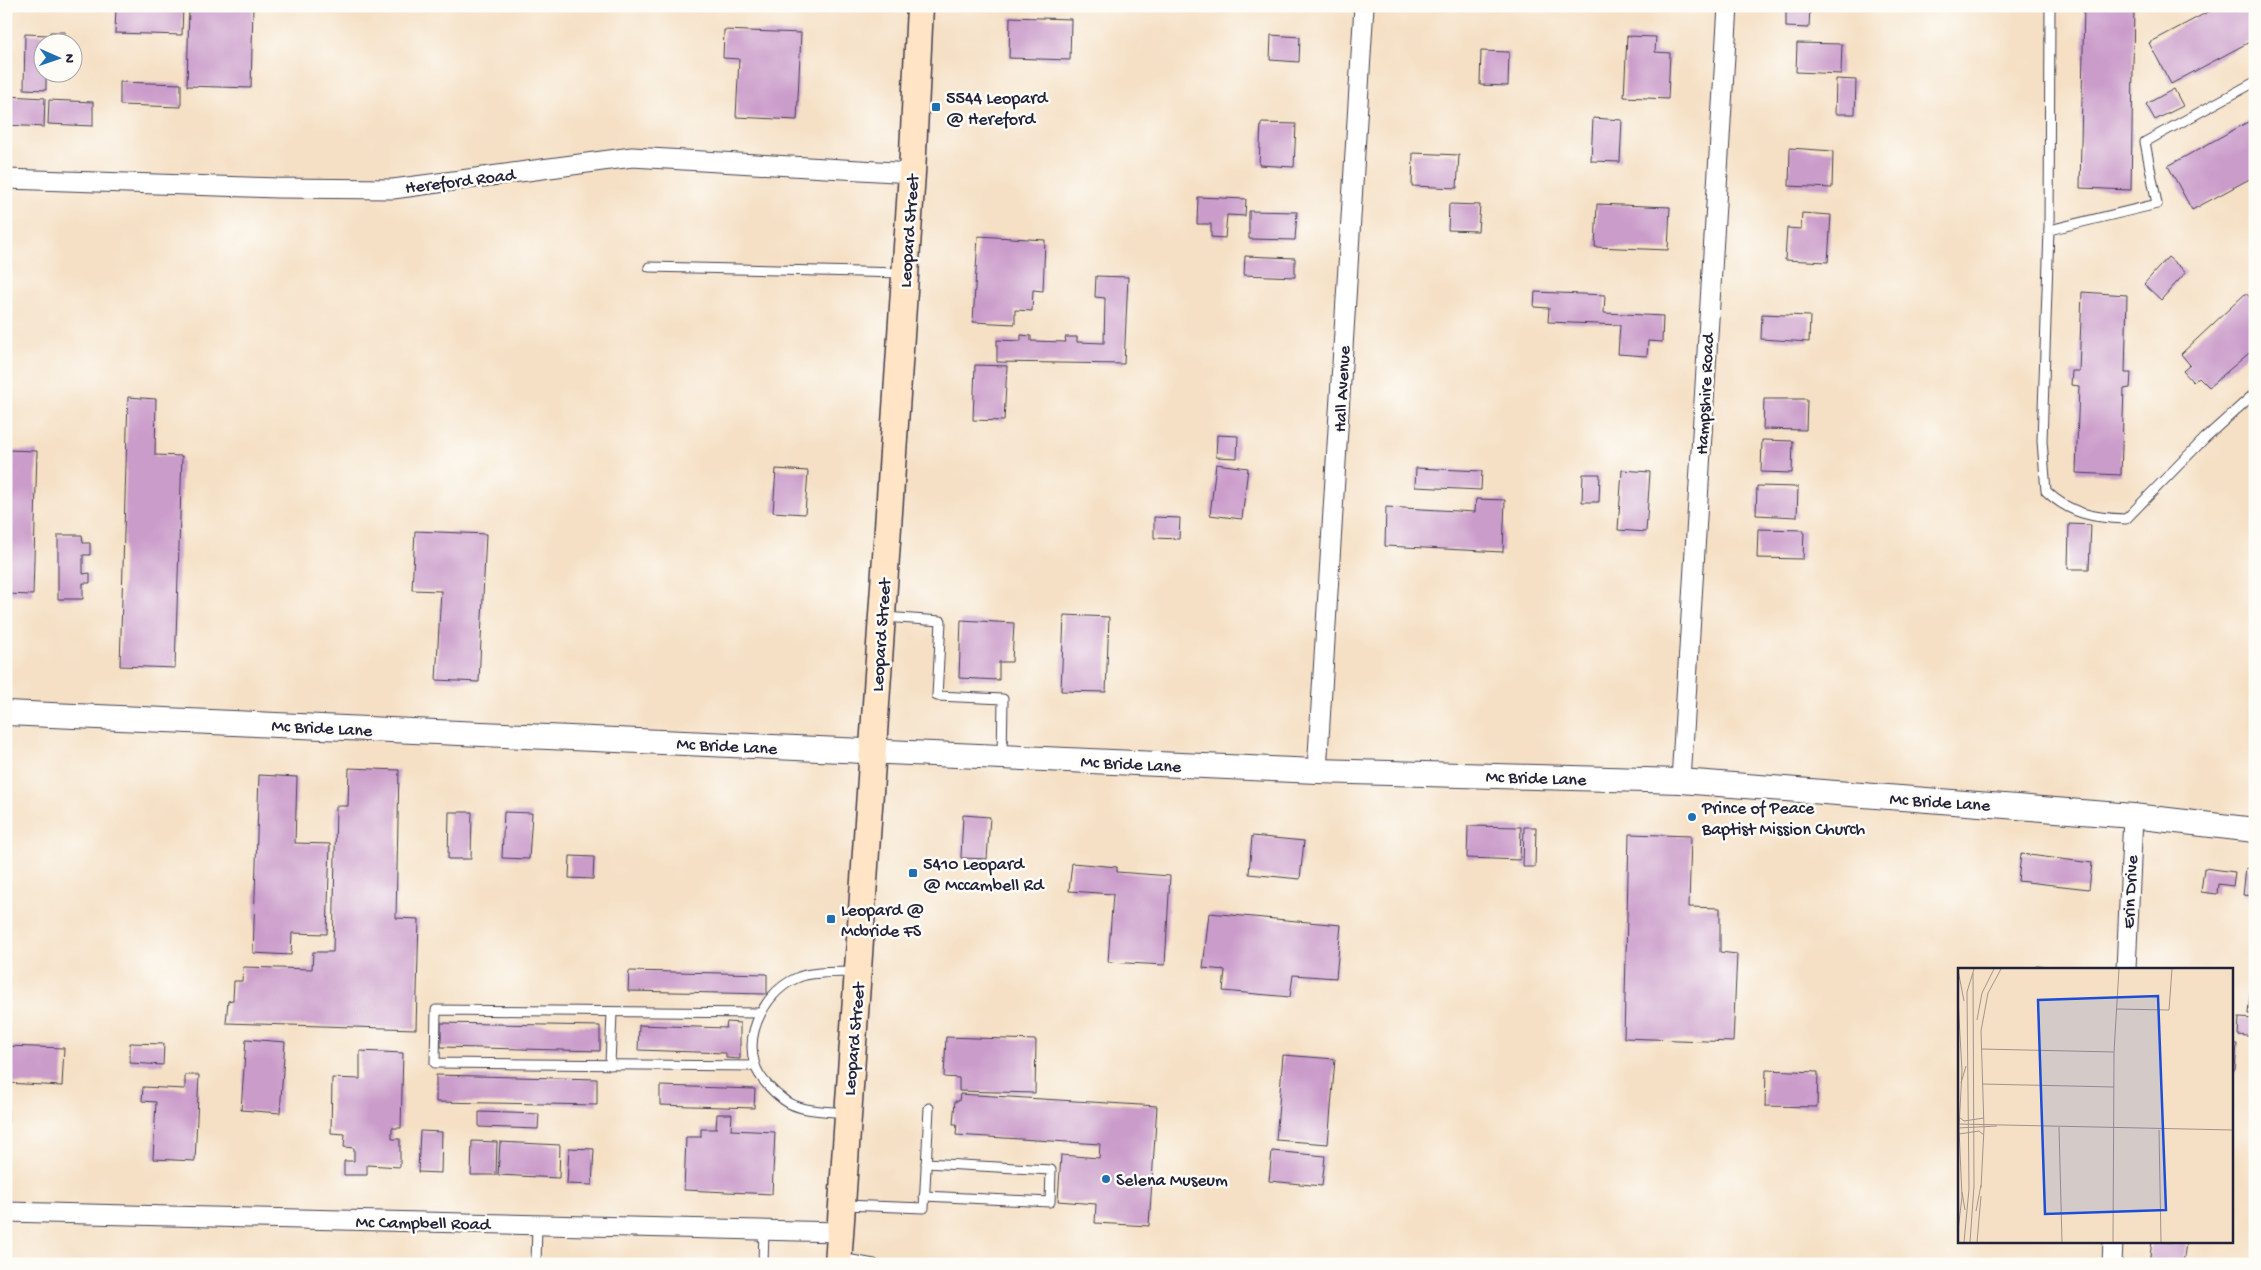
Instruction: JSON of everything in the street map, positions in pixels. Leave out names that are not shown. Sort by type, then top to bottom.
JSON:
[{"type":"main road","name":"Leopard Street","points":[[838,1261],[871,752],[912,173],[920,6]]},
{"type":"street","name":"Hall Avenue","points":[[1317,771],[1364,6]]},
{"type":"street","name":"Hampshire Road","points":[[1681,781],[1728,6]]},
{"type":"street","name":"Hereford Road","points":[[6,179],[277,188],[393,189],[632,157],[912,173]]},
{"type":"street","name":"Mc Bride Lane","points":[[6,713],[1317,771],[1681,781],[2133,816],[2255,830]]},
{"type":"street","name":"Erin Drive","points":[[2126,968],[2133,816]]},
{"type":"street","name":"Mc Campbell Road","points":[[6,1212],[840,1232]]},
{"type":"street","points":[[2112,1264],[2113,1242]]},
{"type":"lane","points":[[2050,6],[2049,230],[2042,441],[2046,491],[2060,504],[2098,518],[2126,520],[2205,438],[2255,393]]},
{"type":"lane","points":[[2049,230],[2157,204],[2145,142],[2255,82]]},
{"type":"lane","points":[[649,267],[905,273]]},
{"type":"lane","points":[[881,616],[941,621],[937,696],[1003,699],[1002,757]]},
{"type":"lane","points":[[847,1113],[810,1109],[786,1101],[770,1088],[755,1066],[753,1048],[755,1029],[760,1013],[771,996],[799,977],[824,973],[858,972]]},
{"type":"lane","points":[[755,1066],[435,1063],[436,1010],[760,1013]]},
{"type":"lane","points":[[610,1064],[612,1012]]},
{"type":"lane","points":[[841,1205],[924,1208],[929,1108]]},
{"type":"lane","points":[[924,1196],[1050,1202],[1052,1170],[926,1163]]},
{"type":"lane","points":[[536,1264],[537,1225]]},
{"type":"lane","points":[[763,1264],[764,1230]]},
{"type":"lane","points":[[838,1261],[874,1264]]},
{"type":"building","points":[[116,6],[183,6],[182,35],[115,33]]},
{"type":"building","points":[[189,6],[253,6],[251,88],[187,86]]},
{"type":"building","points":[[1623,6],[1638,6],[1638,11],[1622,10]]},
{"type":"building","points":[[1786,6],[1810,6],[1809,28],[1786,27]]},
{"type":"building","points":[[2084,6],[2134,6],[2131,190],[2080,188]]},
{"type":"building","points":[[2219,6],[2255,6],[2255,39],[2171,84],[2149,43]]},
{"type":"building","points":[[1010,17],[1071,19],[1070,60],[1009,58]]},
{"type":"building","points":[[724,30],[801,33],[797,120],[736,117],[739,59],[723,58]]},
{"type":"building","points":[[25,34],[32,34],[32,82],[46,82],[46,90],[24,89]]},
{"type":"building","points":[[1271,35],[1300,37],[1299,62],[1270,60]]},
{"type":"building","points":[[1627,36],[1656,37],[1655,52],[1670,53],[1668,99],[1624,97]]},
{"type":"building","points":[[1797,43],[1842,44],[1841,74],[1796,72]]},
{"type":"building","points":[[1481,51],[1509,52],[1508,86],[1480,85]]},
{"type":"building","points":[[1836,79],[1856,80],[1855,114],[1835,114]]},
{"type":"building","points":[[120,82],[181,84],[181,107],[120,105]]},
{"type":"building","points":[[2174,89],[2183,106],[2155,120],[2146,104]]},
{"type":"building","points":[[7,96],[45,98],[44,127],[6,125]]},
{"type":"building","points":[[49,100],[93,102],[93,126],[48,124]]},
{"type":"building","points":[[1593,118],[1622,120],[1620,162],[1591,161]]},
{"type":"building","points":[[2255,118],[2255,176],[2192,210],[2168,166]]},
{"type":"building","points":[[1261,123],[1296,124],[1294,167],[1259,165]]},
{"type":"building","points":[[1790,148],[1833,151],[1832,188],[1789,186]]},
{"type":"building","points":[[1413,153],[1459,155],[1457,188],[1412,186]]},
{"type":"building","points":[[1198,197],[1246,199],[1245,216],[1227,215],[1225,238],[1211,237],[1211,224],[1197,224]]},
{"type":"building","points":[[1449,204],[1480,205],[1478,231],[1448,230]]},
{"type":"building","points":[[1597,204],[1670,207],[1668,250],[1595,247]]},
{"type":"building","points":[[1249,211],[1297,212],[1295,240],[1249,239]]},
{"type":"building","points":[[1802,213],[1831,215],[1828,262],[1785,260],[1787,228],[1801,229]]},
{"type":"building","points":[[978,236],[1045,240],[1043,291],[1033,290],[1032,311],[1015,310],[1015,324],[973,322]]},
{"type":"building","points":[[1245,256],[1295,258],[1295,277],[1244,275]]},
{"type":"building","points":[[2168,257],[2186,272],[2161,300],[2144,284]]},
{"type":"building","points":[[1096,276],[1128,277],[1124,364],[997,362],[997,340],[1021,341],[1021,335],[1031,336],[1031,341],[1066,342],[1065,337],[1077,337],[1077,342],[1104,343],[1105,298],[1095,297]]},
{"type":"building","points":[[1535,292],[1605,295],[1604,313],[1663,316],[1662,342],[1648,341],[1647,356],[1618,354],[1620,325],[1548,322],[1549,308],[1534,307]]},
{"type":"building","points":[[2082,292],[2127,295],[2125,373],[2131,373],[2130,388],[2124,389],[2121,475],[2076,473],[2079,386],[2071,385],[2072,371],[2079,371]]},
{"type":"building","points":[[2246,293],[2255,303],[2255,348],[2209,387],[2199,377],[2193,382],[2183,371],[2190,365],[2181,354]]},
{"type":"building","points":[[1762,314],[1810,316],[1809,342],[1761,339]]},
{"type":"building","points":[[975,365],[1007,366],[1004,421],[973,420]]},
{"type":"building","points":[[128,397],[156,399],[155,455],[182,456],[175,668],[120,666]]},
{"type":"building","points":[[1764,399],[1807,399],[1806,430],[1763,429]]},
{"type":"building","points":[[1217,435],[1238,436],[1237,458],[1216,457]]},
{"type":"building","points":[[1762,440],[1793,441],[1792,473],[1761,472]]},
{"type":"building","points":[[6,450],[37,451],[33,595],[6,594]]},
{"type":"building","points":[[1216,464],[1248,468],[1242,519],[1210,515]]},
{"type":"building","points":[[1416,468],[1482,471],[1481,490],[1415,487]]},
{"type":"building","points":[[776,469],[808,471],[805,514],[773,512]]},
{"type":"building","points":[[1622,470],[1650,472],[1646,532],[1618,530]]},
{"type":"building","points":[[1583,474],[1600,474],[1599,502],[1582,502]]},
{"type":"building","points":[[1757,486],[1798,487],[1797,517],[1756,515]]},
{"type":"building","points":[[1476,499],[1505,500],[1503,552],[1385,546],[1386,507],[1475,512]]},
{"type":"building","points":[[1154,517],[1180,518],[1179,539],[1154,538]]},
{"type":"building","points":[[2069,524],[2091,525],[2089,569],[2068,569]]},
{"type":"building","points":[[1758,529],[1804,530],[1803,559],[1757,558]]},
{"type":"building","points":[[415,531],[486,534],[479,682],[436,680],[441,591],[412,590]]},
{"type":"building","points":[[58,535],[82,535],[83,543],[90,543],[90,555],[83,555],[83,574],[90,573],[90,583],[83,583],[83,599],[58,599]]},
{"type":"building","points":[[1064,615],[1109,617],[1106,692],[1061,691]]},
{"type":"building","points":[[961,620],[1014,623],[1012,662],[999,662],[999,680],[959,678]]},
{"type":"building","points":[[349,768],[399,770],[396,918],[419,919],[416,1029],[226,1023],[228,1001],[233,1000],[234,981],[242,981],[243,967],[312,969],[313,952],[333,952],[336,806],[348,806]]},
{"type":"building","points":[[259,775],[297,777],[295,843],[330,844],[327,934],[292,933],[291,955],[253,953]]},
{"type":"building","points":[[449,812],[472,812],[471,859],[448,859]]},
{"type":"building","points":[[504,812],[532,813],[529,859],[502,858]]},
{"type":"building","points":[[963,815],[990,817],[987,859],[961,858]]},
{"type":"building","points":[[1468,826],[1521,827],[1520,860],[1467,858]]},
{"type":"building","points":[[1524,827],[1536,827],[1535,867],[1523,867]]},
{"type":"building","points":[[1629,834],[1691,836],[1689,907],[1720,908],[1720,952],[1737,954],[1733,1042],[1624,1038]]},
{"type":"building","points":[[1252,836],[1304,841],[1300,879],[1249,874]]},
{"type":"building","points":[[2021,854],[2092,863],[2089,889],[2018,881]]},
{"type":"building","points":[[570,856],[594,857],[593,879],[569,878]]},
{"type":"building","points":[[1072,863],[1117,867],[1117,872],[1170,876],[1165,965],[1108,962],[1113,894],[1069,891]]},
{"type":"building","points":[[2204,868],[2235,872],[2233,886],[2218,884],[2217,894],[2201,892]]},
{"type":"building","points":[[2246,868],[2255,869],[2255,896],[2243,895]]},
{"type":"building","points":[[1209,913],[1341,925],[1336,978],[1293,975],[1290,997],[1223,991],[1225,970],[1203,968]]},
{"type":"building","points":[[2036,966],[2055,967],[2055,968],[2036,968]]},
{"type":"building","points":[[629,971],[767,974],[767,994],[628,991]]},
{"type":"building","points":[[2251,983],[2255,983],[2255,1014],[2248,1014]]},
{"type":"building","points":[[2239,1018],[2255,1019],[2255,1037],[2238,1035]]},
{"type":"building","points":[[727,1022],[740,1023],[740,1059],[726,1058],[726,1053],[638,1050],[639,1025],[726,1028]]},
{"type":"building","points":[[441,1023],[600,1026],[600,1051],[441,1047]]},
{"type":"building","points":[[946,1037],[1036,1040],[1035,1093],[959,1091],[959,1078],[944,1077]]},
{"type":"building","points":[[246,1039],[285,1042],[280,1113],[241,1110]]},
{"type":"building","points":[[130,1043],[164,1044],[163,1065],[130,1063]]},
{"type":"building","points":[[2234,1044],[2237,1044],[2235,1070]]},
{"type":"building","points":[[6,1046],[64,1048],[62,1086],[6,1083]]},
{"type":"building","points":[[360,1051],[403,1053],[401,1128],[392,1128],[392,1139],[400,1139],[400,1167],[367,1165],[367,1175],[344,1175],[344,1161],[354,1161],[354,1148],[344,1147],[345,1134],[331,1133],[332,1078],[360,1079]]},
{"type":"building","points":[[1283,1055],[1335,1059],[1328,1144],[1276,1140]]},
{"type":"building","points":[[1766,1070],[1818,1072],[1817,1107],[1765,1106]]},
{"type":"building","points":[[185,1075],[199,1075],[195,1161],[153,1159],[156,1102],[142,1101],[143,1087],[185,1089]]},
{"type":"building","points":[[436,1075],[597,1079],[597,1105],[436,1102]]},
{"type":"building","points":[[660,1086],[755,1089],[754,1108],[660,1105]]},
{"type":"building","name":"Selena Museum","points":[[960,1094],[1157,1106],[1149,1226],[1095,1223],[1096,1204],[1058,1201],[1061,1155],[1099,1158],[1100,1144],[956,1135],[957,1124],[953,1124],[955,1101],[959,1101]]},
{"type":"building","points":[[6,1109],[8,1109],[8,1122],[6,1122]]},
{"type":"building","points":[[479,1112],[539,1114],[538,1129],[479,1127]]},
{"type":"building","points":[[717,1114],[732,1114],[731,1130],[775,1132],[772,1194],[684,1190],[686,1137],[701,1137],[701,1129],[716,1129]]},
{"type":"building","points":[[420,1131],[442,1132],[441,1173],[418,1172]]},
{"type":"building","points":[[472,1141],[497,1142],[496,1175],[471,1175]]},
{"type":"building","points":[[500,1142],[560,1145],[559,1178],[498,1175]]},
{"type":"building","points":[[569,1148],[594,1149],[592,1185],[567,1184]]},
{"type":"building","points":[[1272,1151],[1325,1156],[1322,1186],[1269,1181]]},
{"type":"building","points":[[2152,1242],[2186,1243],[2183,1264],[2149,1264]]},
{"type":"place","name":"5544 Leopard @ Hereford","points":[[936,107]]},
{"type":"place","name":"Prince of Peace Baptist Mission Church","points":[[1692,817]]},
{"type":"place","name":"5410 Leopard @ Mccambell Rd","points":[[913,873]]},
{"type":"place","name":"Leopard @ Mcbride FS","points":[[831,919]]},
{"type":"place","name":"Selena Museum","points":[[1106,1179]]}]
